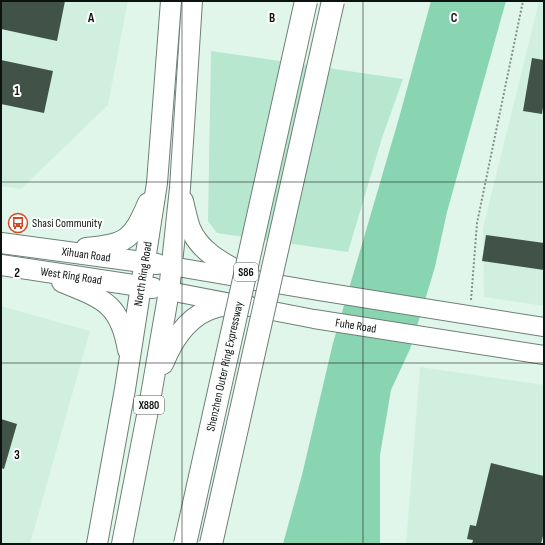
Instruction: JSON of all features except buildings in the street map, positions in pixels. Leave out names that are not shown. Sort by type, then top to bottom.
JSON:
[{"type":"highway","name":"Shenzhen Outer Ring Expressway","points":[[185,544],[306,1]]},
{"type":"highway","name":"Shenzhen Outer Ring Expressway","points":[[211,544],[333,1]]},
{"type":"main road","name":"North Ring Road","points":[[97,544],[130,362],[157,183],[171,1]]},
{"type":"main road","points":[[192,1],[180,188],[171,266],[318,292],[544,327]]},
{"type":"main road","points":[[59,251],[110,246],[128,237],[140,222],[157,183]]},
{"type":"main road","points":[[180,188],[190,228],[199,243],[212,256],[254,280]]},
{"type":"main road","name":"Xihuan Road","points":[[1,243],[171,266]]},
{"type":"main road","name":"West Ring Road","points":[[1,266],[169,291]]},
{"type":"main road","name":"X880","points":[[122,544],[151,395],[169,291],[171,266]]},
{"type":"main road","points":[[34,270],[94,295],[110,307],[122,324],[130,362]]},
{"type":"main road","name":"Fuhe Road","points":[[169,291],[314,319],[544,355]]},
{"type":"main road","points":[[151,395],[171,346],[176,337],[190,322],[218,307],[248,306]]},
{"type":"path","points":[[466,315],[477,223],[522,1]]},
{"type":"shaded area","points":[[1,1],[128,1],[108,105],[21,189],[1,186]]},
{"type":"shaded area","points":[[431,1],[506,1],[447,212],[435,267],[410,349],[391,390],[380,455],[380,544],[283,544],[302,475],[333,343],[399,118]]},
{"type":"shaded area","points":[[539,1],[544,1],[544,306],[484,297],[483,228]]},
{"type":"shaded area","points":[[211,51],[403,79],[382,138],[348,252],[217,233],[208,221]]},
{"type":"shaded area","points":[[1,306],[90,331],[30,544],[1,544]]},
{"type":"shaded area","points":[[420,367],[544,385],[544,544],[406,544]]},
{"type":"place","name":"Shasi Community","points":[[18,223]]}]
